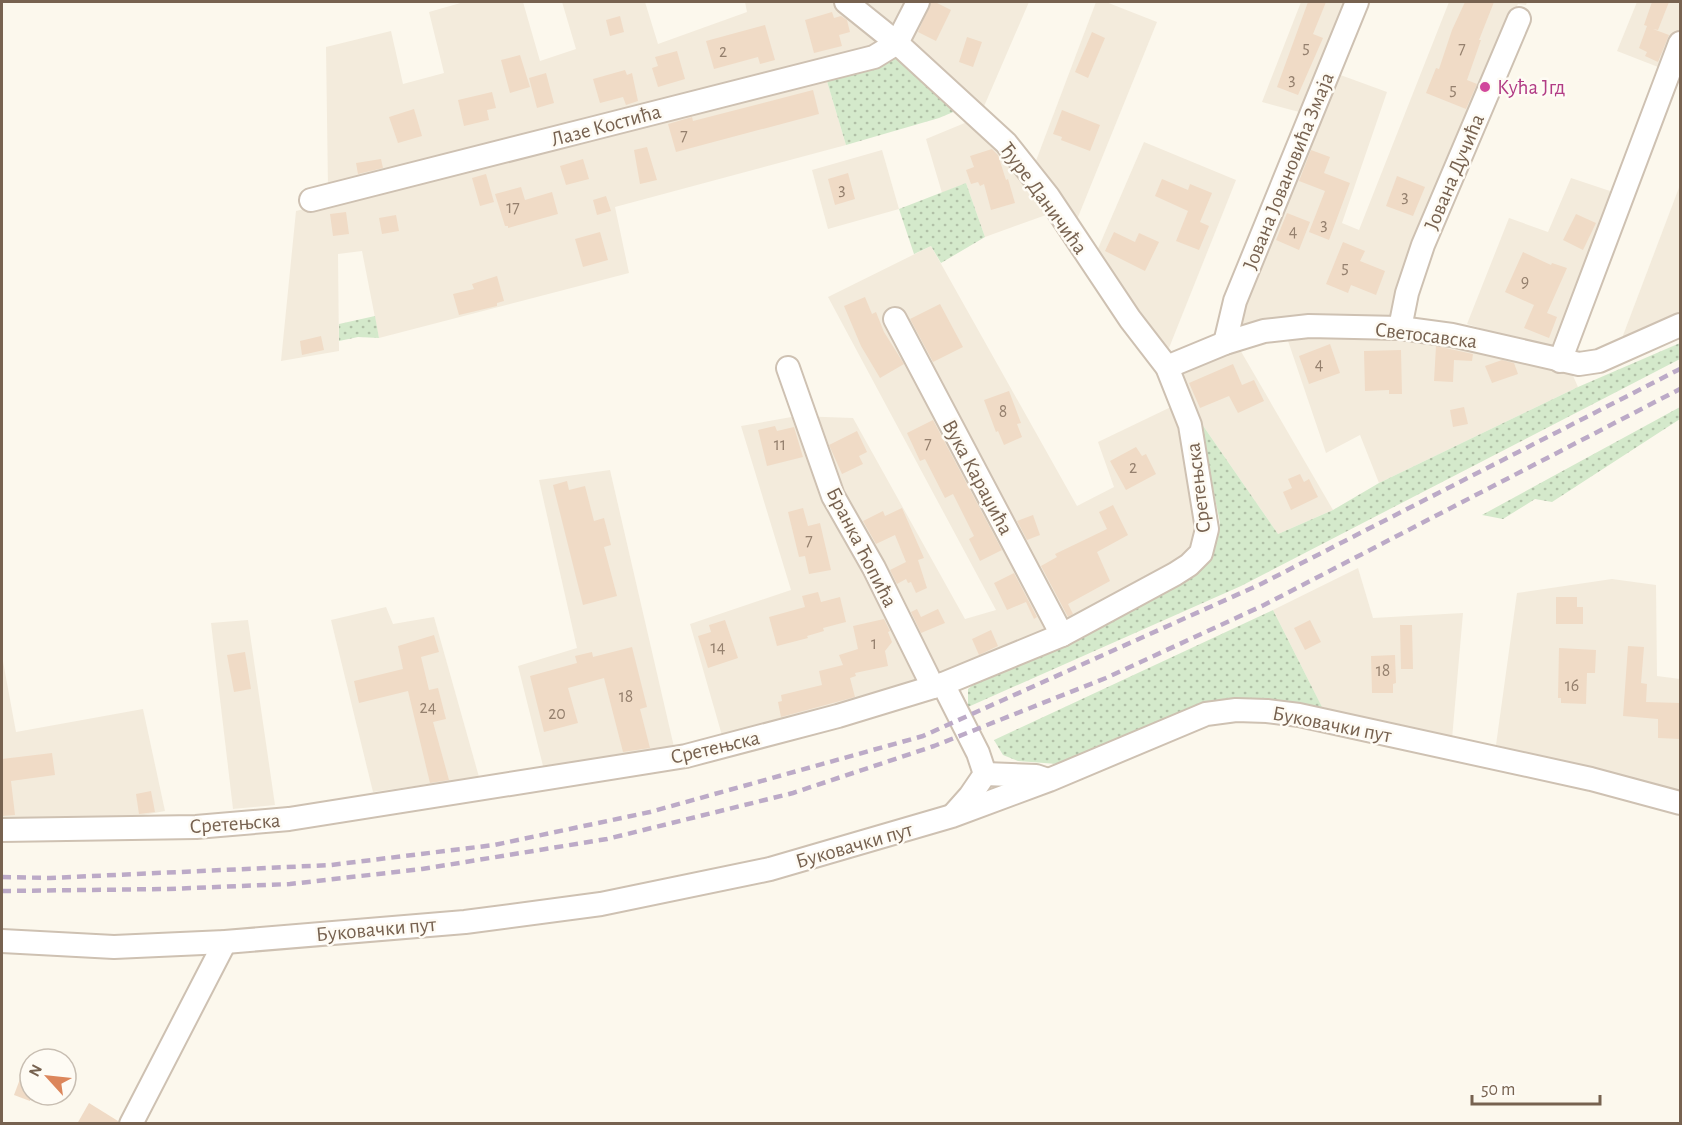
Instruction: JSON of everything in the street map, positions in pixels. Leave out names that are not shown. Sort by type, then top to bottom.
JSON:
[{"type":"street","name":"Ђуре Даничића","points":[[846,2],[897,43],[1006,143],[1048,196],[1130,319],[1167,367]]},
{"type":"street","points":[[897,43],[918,2]]},
{"type":"street","name":"Јована Јовановића Змаја","points":[[1225,343],[1235,301],[1357,2]]},
{"type":"street","name":"Јована Дучића","points":[[1400,328],[1407,293],[1423,245],[1519,19]]},
{"type":"street","name":"Лазе Костића","points":[[311,200],[874,57],[897,43]]},
{"type":"street","points":[[1560,361],[1680,43]]},
{"type":"street","name":"Вука Караџића","points":[[895,319],[1062,635]]},
{"type":"street","name":"Светосавска","points":[[1167,367],[1225,343],[1264,331],[1309,326],[1400,328],[1452,335],[1579,364],[1599,361],[1680,325]]},
{"type":"street","name":"Сретењска","points":[[2,830],[196,827],[289,819],[686,756],[838,716],[938,686],[1062,635],[1175,574],[1189,565],[1201,552],[1207,530],[1190,425],[1167,367]]},
{"type":"street","name":"Бранка Ћопића","points":[[788,368],[833,496],[938,686],[978,753],[985,774]]},
{"type":"street","name":"Буковачки пут","points":[[2,941],[114,947],[225,942],[465,922],[601,904],[770,868],[952,816],[1049,780],[1206,714],[1236,710],[1299,715],[1591,778],[1680,803]]},
{"type":"street","points":[[952,816],[985,774],[1036,776],[1049,780]]},
{"type":"street","points":[[131,1124],[225,942]]},
{"type":"shaded area","points":[[464,2],[523,2],[540,61],[576,49],[562,2],[645,2],[658,44],[747,12],[745,2],[833,2],[886,41],[869,52],[328,188],[326,47],[391,31],[403,84],[444,73],[429,12]]},
{"type":"shaded area","points":[[860,2],[910,2],[896,31]]},
{"type":"shaded area","points":[[925,2],[1029,2],[982,111],[906,37]]},
{"type":"shaded area","points":[[1096,2],[1106,2],[1157,22],[1076,222],[1034,166]]},
{"type":"shaded area","points":[[1301,2],[1347,2],[1303,113],[1262,102]]},
{"type":"shaded area","points":[[1449,2],[1527,2],[1526,5],[1518,4],[1412,252],[1392,320],[1327,315],[1292,317],[1236,331],[1243,301],[1335,73],[1387,92],[1342,223],[1359,230]]},
{"type":"shaded area","points":[[1637,2],[1680,2],[1680,63],[1676,74],[1617,51]]},
{"type":"shaded area","points":[[826,78],[846,145],[615,207],[629,273],[379,338],[362,251],[338,254],[339,351],[281,361],[296,211]]},
{"type":"shaded area","points":[[972,120],[1003,149],[1046,215],[985,237],[966,183],[942,193],[926,139]]},
{"type":"shaded area","points":[[1144,142],[1236,180],[1169,348],[1147,331],[1097,251]]},
{"type":"shaded area","points":[[882,150],[899,209],[828,229],[812,170]]},
{"type":"shaded area","points":[[1571,178],[1616,193],[1554,352],[1467,324],[1509,218],[1548,232]]},
{"type":"shaded area","points":[[1680,185],[1680,317],[1619,346]]},
{"type":"shaded area","points":[[931,246],[1077,506],[1114,487],[1098,442],[1173,406],[1199,505],[1196,540],[1184,555],[1167,568],[1060,629],[926,681],[723,739],[690,624],[791,590],[741,426],[797,416],[853,418],[965,619],[996,610],[828,297]]},
{"type":"shaded area","points":[[1399,333],[1570,369],[1578,387],[1379,483],[1360,435],[1326,453],[1286,335]]},
{"type":"shaded area","points":[[1239,348],[1333,510],[1278,534],[1199,420],[1180,373]]},
{"type":"shaded area","points":[[610,470],[674,747],[543,766],[518,666],[577,648],[539,480]]},
{"type":"shaded area","points":[[1358,568],[1373,618],[1463,613],[1452,739],[1322,707],[1273,610]]},
{"type":"shaded area","points":[[1612,579],[1656,585],[1657,676],[1680,679],[1680,792],[1496,745],[1517,593]]},
{"type":"shaded area","points":[[386,607],[393,624],[434,617],[479,777],[373,792],[331,620]]},
{"type":"shaded area","points":[[248,620],[275,805],[233,809],[211,623]]},
{"type":"shaded area","points":[[2,656],[16,732],[143,709],[165,811],[117,820],[2,820]]},
{"type":"green space","points":[[899,58],[958,110],[939,118],[846,145],[826,78]]},
{"type":"green space","points":[[966,183],[985,237],[941,263],[931,246],[914,254],[899,209]]},
{"type":"green space","points":[[375,316],[379,338],[358,337],[339,341],[339,324]]},
{"type":"green space","points":[[1680,343],[1680,359],[1241,586],[968,707],[968,689],[981,678],[1204,563],[1215,544],[1220,523],[1199,420],[1278,534],[1333,510],[1379,483],[1578,387]]},
{"type":"green space","points":[[1680,407],[1680,419],[1552,502],[1535,499],[1503,519],[1482,515]]},
{"type":"green space","points":[[1273,610],[1322,707],[1250,700],[1215,704],[1057,764],[1018,761],[1003,755],[994,740]]},
{"type":"building","points":[[931,2],[951,10],[936,41],[918,32]]},
{"type":"building","points":[[1308,2],[1326,2],[1313,34],[1323,38],[1298,95],[1277,87]]},
{"type":"building","points":[[1465,2],[1494,2],[1467,80],[1477,84],[1466,109],[1426,93],[1436,68],[1439,69],[1452,30]]},
{"type":"building","points":[[1652,2],[1669,2],[1658,30],[1653,29],[1669,35],[1658,62],[1645,56],[1647,52],[1639,48]]},
{"type":"building","points":[[832,12],[834,18],[841,16],[847,20],[850,32],[839,35],[842,46],[814,53],[805,20]]},
{"type":"building","points":[[620,16],[624,32],[610,36],[606,20]]},
{"type":"building","points":[[765,25],[775,60],[760,64],[758,57],[714,69],[706,41]]},
{"type":"building","points":[[1092,32],[1105,38],[1088,78],[1075,72]]},
{"type":"building","points":[[967,37],[982,42],[973,67],[959,62]]},
{"type":"building","points":[[677,51],[685,79],[658,87],[652,68],[658,66],[655,57]]},
{"type":"building","points":[[520,55],[530,87],[510,93],[501,60]]},
{"type":"building","points":[[625,70],[627,75],[632,73],[638,101],[626,105],[623,97],[600,103],[593,79]]},
{"type":"building","points":[[546,73],[554,103],[537,108],[529,78]]},
{"type":"building","points":[[813,90],[819,114],[676,152],[668,124],[692,117],[693,121]]},
{"type":"building","points":[[492,92],[496,108],[487,110],[489,120],[464,126],[458,100]]},
{"type":"building","points":[[414,109],[422,136],[398,143],[389,117]]},
{"type":"building","points":[[1062,110],[1100,125],[1090,151],[1061,140],[1062,137],[1053,134]]},
{"type":"building","points":[[647,147],[657,180],[640,184],[634,150]]},
{"type":"building","points":[[992,149],[998,155],[1015,203],[991,210],[984,184],[980,186],[978,182],[971,184],[966,170],[974,167],[970,156]]},
{"type":"building","points":[[1311,150],[1330,157],[1324,173],[1350,183],[1329,240],[1309,232],[1325,191],[1299,181]]},
{"type":"building","points":[[381,159],[383,168],[358,174],[356,163]]},
{"type":"building","points":[[583,159],[589,179],[566,185],[560,166]]},
{"type":"building","points":[[848,173],[855,199],[835,205],[828,179]]},
{"type":"building","points":[[486,174],[494,202],[480,206],[472,178]]},
{"type":"building","points":[[1397,176],[1425,187],[1413,216],[1386,206]]},
{"type":"building","points":[[1162,179],[1188,190],[1190,184],[1212,193],[1200,222],[1209,226],[1199,250],[1176,241],[1188,211],[1155,196]]},
{"type":"building","points":[[521,187],[525,200],[552,192],[558,214],[508,228],[505,226],[495,194]]},
{"type":"building","points":[[606,196],[611,211],[597,215],[593,200]]},
{"type":"building","points":[[346,212],[349,234],[333,236],[330,214]]},
{"type":"building","points":[[1287,213],[1310,222],[1299,250],[1276,240]]},
{"type":"building","points":[[1576,214],[1596,223],[1583,250],[1563,240]]},
{"type":"building","points":[[396,215],[399,231],[382,234],[379,218]]},
{"type":"building","points":[[600,232],[608,260],[583,267],[575,239]]},
{"type":"building","points":[[1114,232],[1135,242],[1139,233],[1159,242],[1145,271],[1105,251]]},
{"type":"building","points":[[1343,242],[1365,251],[1360,261],[1385,271],[1376,295],[1351,285],[1348,293],[1326,284]]},
{"type":"building","points":[[1523,252],[1551,265],[1552,263],[1567,268],[1547,313],[1557,317],[1549,338],[1524,328],[1534,305],[1505,292]]},
{"type":"building","points":[[497,276],[504,301],[497,303],[497,306],[459,315],[453,294],[474,289],[472,284]]},
{"type":"building","points":[[865,297],[872,314],[876,312],[884,332],[904,364],[880,378],[861,346],[844,306]]},
{"type":"building","points":[[940,304],[963,347],[933,362],[910,319]]},
{"type":"building","points":[[321,336],[324,350],[302,355],[300,341]]},
{"type":"building","points":[[1330,344],[1340,373],[1309,384],[1299,356]]},
{"type":"building","points":[[1436,346],[1473,354],[1472,361],[1454,360],[1453,382],[1434,381]]},
{"type":"building","points":[[1401,350],[1402,394],[1389,394],[1389,390],[1365,391],[1364,351]]},
{"type":"building","points":[[1502,360],[1514,363],[1518,374],[1492,383],[1485,366]]},
{"type":"building","points":[[1233,364],[1242,385],[1254,380],[1264,401],[1238,413],[1229,396],[1200,408],[1189,383]]},
{"type":"building","points":[[1009,391],[1021,423],[1017,424],[1022,437],[1004,445],[998,431],[996,432],[984,400]]},
{"type":"building","points":[[1464,407],[1468,424],[1453,427],[1450,410]]},
{"type":"building","points":[[933,420],[1002,550],[980,561],[969,539],[974,536],[953,494],[945,498],[925,459],[920,461],[907,433]]},
{"type":"building","points":[[775,426],[777,431],[794,427],[803,457],[767,466],[758,430]]},
{"type":"building","points":[[857,431],[867,452],[859,456],[863,464],[842,474],[829,445]]},
{"type":"building","points":[[1136,447],[1142,456],[1146,454],[1156,474],[1126,490],[1110,461]]},
{"type":"building","points":[[1300,474],[1304,482],[1309,479],[1318,497],[1291,510],[1283,492],[1292,488],[1288,479]]},
{"type":"building","points":[[567,481],[569,490],[585,486],[594,521],[604,518],[611,545],[604,547],[617,596],[583,605],[553,485]]},
{"type":"building","points":[[1113,505],[1128,535],[1097,552],[1110,581],[1068,604],[1073,614],[1068,617],[1041,566],[1057,557],[1055,554],[1107,529],[1099,512]]},
{"type":"building","points":[[803,508],[808,526],[820,523],[831,570],[809,574],[805,556],[799,557],[788,512]]},
{"type":"building","points":[[902,508],[924,558],[918,560],[927,588],[916,593],[911,582],[908,583],[906,579],[897,584],[890,570],[906,562],[895,535],[876,544],[863,521],[883,511],[885,516]]},
{"type":"building","points":[[1033,515],[1040,535],[1027,540],[1017,521]]},
{"type":"building","points":[[1014,573],[1037,617],[1034,619],[1026,602],[1007,610],[994,583]]},
{"type":"building","points":[[818,592],[821,602],[840,597],[846,622],[823,628],[824,631],[807,636],[808,638],[777,646],[769,617],[805,607],[802,596]]},
{"type":"building","points":[[1556,597],[1577,597],[1577,607],[1583,607],[1583,624],[1556,624]]},
{"type":"building","points":[[917,609],[921,617],[938,609],[945,623],[921,633],[911,612]]},
{"type":"building","points":[[884,619],[892,642],[885,651],[888,666],[855,673],[856,676],[850,678],[855,697],[781,717],[778,702],[782,701],[781,695],[822,685],[819,671],[843,665],[839,655],[858,649],[853,626]]},
{"type":"building","points":[[725,620],[738,658],[708,668],[698,636],[711,632],[709,625]]},
{"type":"building","points":[[1310,620],[1321,642],[1305,650],[1294,628]]},
{"type":"building","points":[[1400,625],[1412,625],[1413,669],[1401,669]]},
{"type":"building","points":[[991,630],[998,646],[979,655],[972,639]]},
{"type":"building","points":[[434,635],[439,652],[421,657],[429,690],[438,688],[446,719],[433,722],[449,780],[430,783],[408,691],[359,703],[354,681],[403,669],[398,646]]},
{"type":"building","points":[[1628,646],[1644,647],[1641,683],[1647,684],[1646,702],[1680,703],[1680,739],[1658,738],[1658,719],[1623,716]]},
{"type":"building","points":[[632,647],[647,707],[640,709],[650,748],[623,752],[604,678],[568,688],[578,723],[544,732],[530,676],[577,663],[575,656],[592,652],[593,657]]},
{"type":"building","points":[[1559,648],[1596,650],[1595,673],[1587,673],[1586,704],[1561,703],[1561,698],[1558,698]]},
{"type":"building","points":[[245,652],[251,689],[234,692],[227,655]]},
{"type":"building","points":[[1395,655],[1396,683],[1393,684],[1393,693],[1372,693],[1371,656]]},
{"type":"building","points":[[52,753],[55,775],[11,781],[15,815],[2,816],[2,759]]},
{"type":"building","points":[[151,791],[155,812],[139,814],[136,794]]},
{"type":"building","points":[[18,1084],[18,1096],[14,1095]]},
{"type":"building","points":[[89,1103],[118,1121],[118,1124],[77,1124]]},
{"type":"railway","points":[[2,877],[50,878],[331,865],[494,845],[650,812],[923,736],[1261,584],[1680,369]]},
{"type":"railway","points":[[2,891],[168,889],[290,884],[422,869],[607,839],[793,793],[934,746],[1106,678],[1264,605],[1680,389]]},
{"type":"place","name":"Кућа Јгд","points":[[1485,87]]}]
